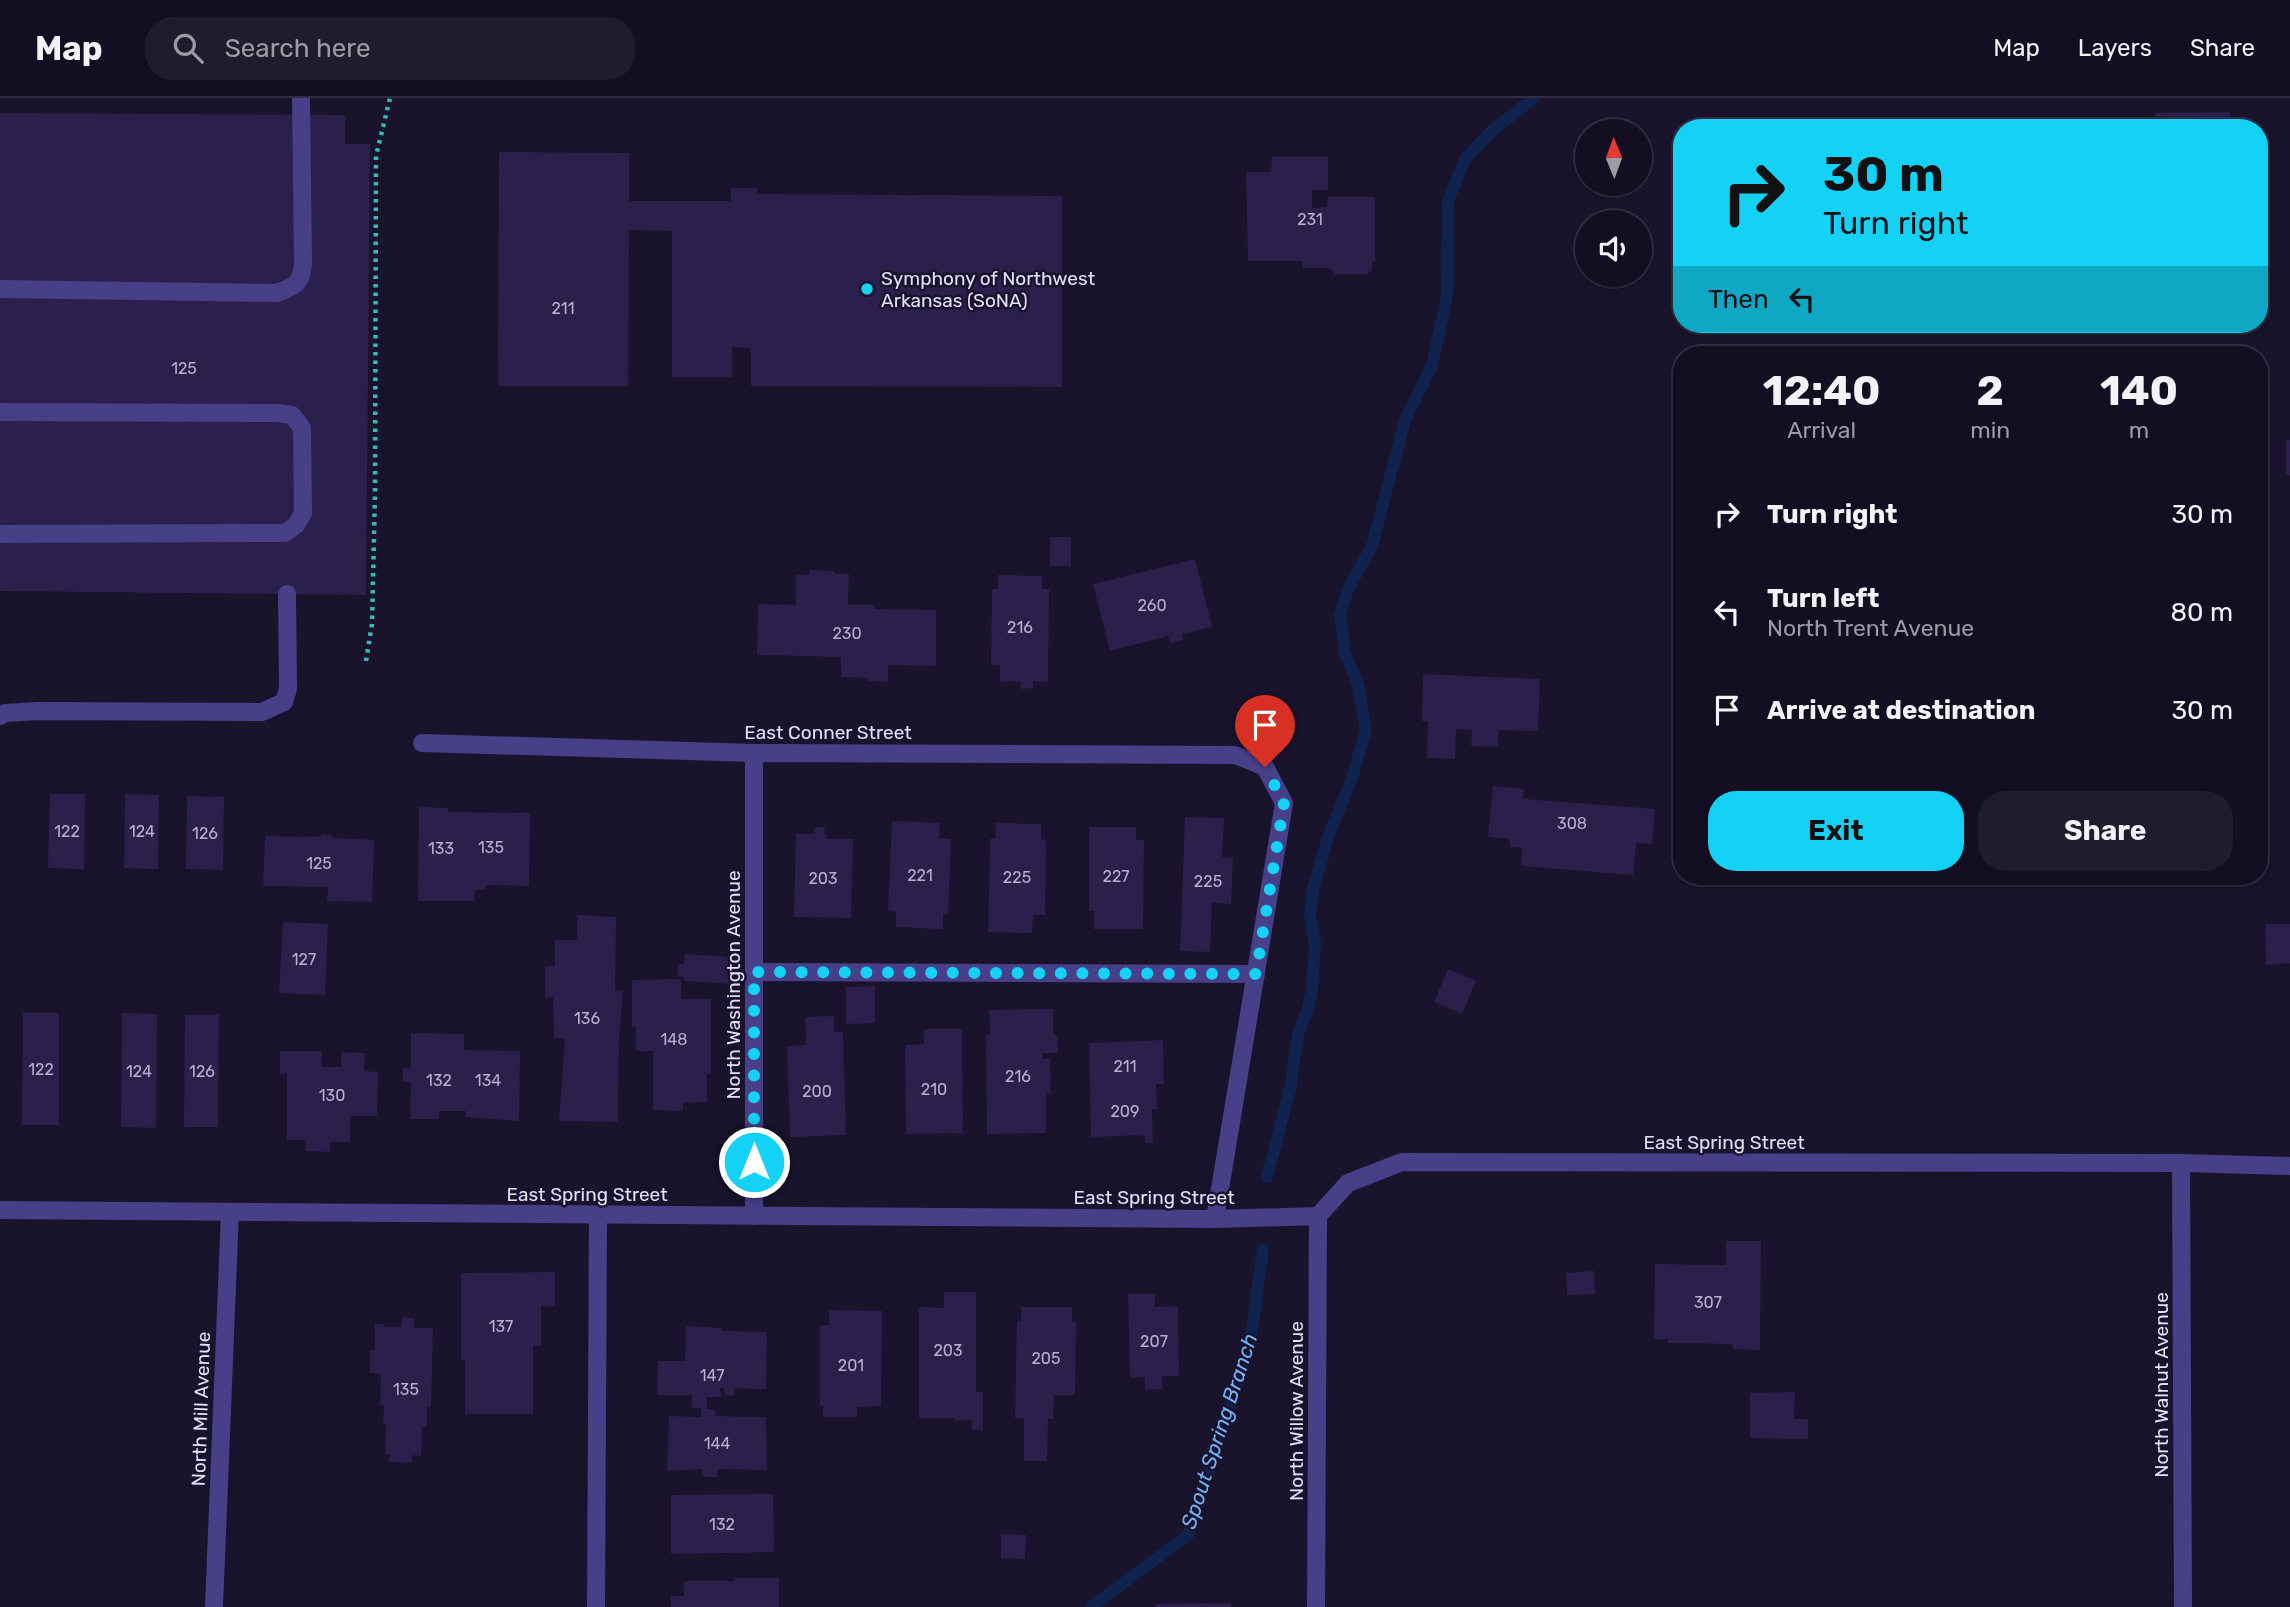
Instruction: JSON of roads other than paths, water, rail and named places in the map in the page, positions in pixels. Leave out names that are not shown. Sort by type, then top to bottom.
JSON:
[{"type":"street","points":[[0,289],[277,293],[292,287],[303,276],[301,98]]},
{"type":"street","points":[[0,412],[292,415],[302,428],[303,513],[296,525],[285,533],[0,534]]},
{"type":"street","points":[[0,716],[5,713],[38,711],[262,712],[284,702],[288,689],[287,594]]},
{"type":"street","name":"East Conner Street","points":[[422,743],[754,753],[1235,755],[1265,767],[1284,803],[1256,974]]},
{"type":"street","name":"North Washington Avenue","points":[[754,753],[754,1216]]},
{"type":"street","points":[[754,972],[1256,974],[1216,1219]]},
{"type":"street","name":"East Spring Street","points":[[0,1210],[1216,1219],[1318,1216],[1348,1183],[1402,1162],[2181,1163],[2290,1166]]},
{"type":"street","name":"North Walnut Avenue","points":[[2181,1163],[2183,1607]]},
{"type":"street","name":"North Mill Avenue","points":[[214,1607],[230,1212]]},
{"type":"street","points":[[596,1607],[598,1215]]},
{"type":"street","name":"North Willow Avenue","points":[[1316,1607],[1318,1216]]},
{"type":"waterway","name":"Spout Spring Branch","points":[[1267,1177],[1290,1090],[1298,1034],[1308,1009],[1312,989],[1315,943],[1310,914],[1313,889],[1329,834],[1351,781],[1366,730],[1358,685],[1345,653],[1340,615],[1348,589],[1372,546],[1405,420],[1432,365],[1447,296],[1448,201],[1465,159],[1494,129],[1534,98]]},
{"type":"waterway","name":"Spout Spring Branch","points":[[1091,1607],[1188,1535],[1250,1344],[1263,1249]]},
{"type":"place","name":"Symphony of Northwest Arkansas (SoNA)","points":[[867,289]]}]
